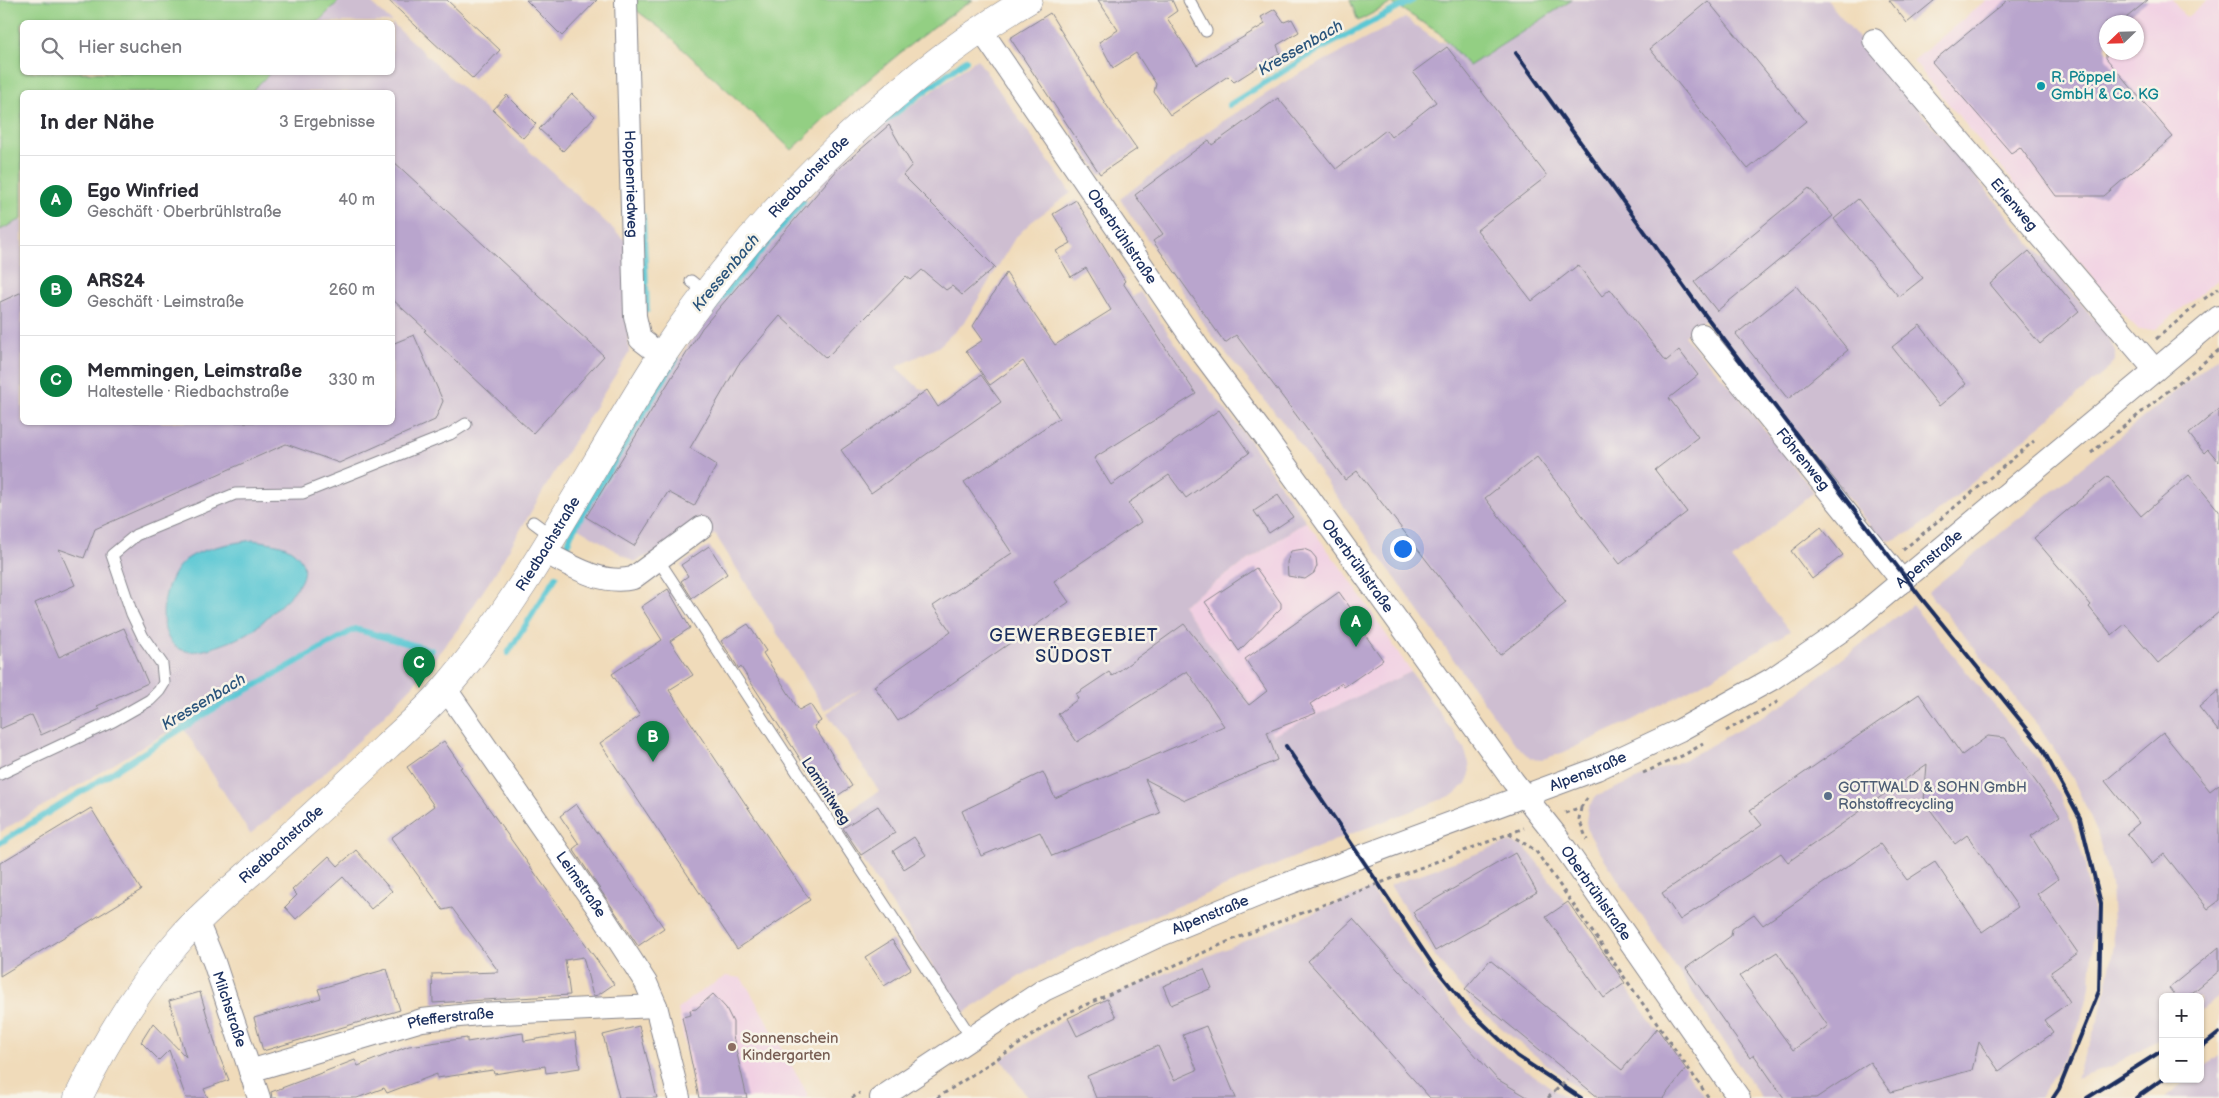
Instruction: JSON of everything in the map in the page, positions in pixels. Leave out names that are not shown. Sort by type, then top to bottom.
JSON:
[{"type":"street","name":"Hoppenriedweg","points":[[626,0],[635,316],[640,339],[662,356]]},
{"type":"street","name":"Riedbachstraße","points":[[78,1098],[100,1054],[138,991],[197,921],[346,786],[420,716],[445,688],[511,601],[543,536],[662,356],[699,287],[762,228],[812,172],[868,118],[981,30],[1028,0]]},
{"type":"street","name":"Oberbrühlstraße","points":[[981,30],[1200,350],[1525,797],[1555,834],[1738,1098]]},
{"type":"street","name":"Erlenweg","points":[[1874,40],[2155,370]]},
{"type":"street","name":"Alpenstraße","points":[[881,1098],[1044,990],[1156,937],[1268,891],[1525,797],[1625,756],[1737,699],[1824,645],[1903,582],[2219,317]]},
{"type":"street","name":"Föhrenweg","points":[[1702,335],[1903,582]]},
{"type":"street","points":[[543,536],[588,574],[608,580],[622,581],[633,578],[702,527]]},
{"type":"street","name":"Leimstraße","points":[[445,688],[597,907],[646,983],[656,1006],[680,1098]]},
{"type":"street","name":"Milchstraße","points":[[197,921],[214,962],[259,1098]]},
{"type":"street","name":"Pfefferstraße","points":[[250,1071],[422,1020],[478,1014],[656,1006]]},
{"type":"lane","points":[[1189,0],[1206,31]]},
{"type":"lane","points":[[0,774],[113,721],[160,691],[164,682],[162,664],[143,637],[132,614],[112,555],[136,535],[235,494],[303,493],[450,434],[466,424]]},
{"type":"lane","name":"Laminitweg","points":[[659,560],[971,1037]]},
{"type":"path","points":[[937,1098],[1065,1014],[1234,940],[1508,834],[1535,850],[1709,1098]]},
{"type":"path","points":[[1548,1098],[1567,1080]]},
{"type":"shaded area","points":[[340,0],[368,0],[390,20],[320,20]]},
{"type":"shaded area","points":[[1572,0],[1827,0],[2095,320],[2110,340],[2115,351],[2115,361],[2107,370],[1917,529],[1893,540],[1885,539],[1876,533],[1705,319],[1684,336],[1730,386],[1814,492],[1732,560],[1790,631],[1708,680],[1639,717],[1562,753],[1543,759],[1530,758],[1517,746],[1491,712],[1290,431],[1216,341],[1120,199],[1214,127],[1288,80],[1405,18],[1438,42],[1449,41],[1469,66]]},
{"type":"shaded area","points":[[1986,0],[2172,0],[2186,18],[2207,0],[2219,0],[2219,279],[2156,329],[2139,330],[2123,314],[1913,61]]},
{"type":"shaded area","points":[[395,26],[626,241],[629,353],[546,486],[497,570],[458,629],[415,683],[367,733],[318,779],[250,834],[181,724],[0,832],[0,230],[20,220],[20,425],[395,425],[395,90],[253,90],[268,75],[395,75]]},
{"type":"shaded area","points":[[977,59],[1071,193],[1030,223],[1015,238],[964,323],[938,347],[896,367],[919,388],[927,390],[938,406],[982,375],[990,387],[1140,292],[1187,360],[1249,440],[1306,521],[1182,605],[1273,735],[1411,672],[1464,748],[1470,774],[1466,784],[1453,795],[1343,837],[1070,951],[1020,976],[964,1013],[836,820],[879,791],[827,713],[863,688],[825,710],[715,534],[673,563],[654,553],[634,562],[577,527],[699,327],[836,167],[886,124]]},
{"type":"shaded area","points":[[2219,356],[2219,997],[2204,1008],[2204,993],[2159,993],[2159,1039],[2112,1066],[2076,1078],[2102,1010],[2114,945],[2111,884],[2097,831],[2072,777],[2039,727],[1928,592]]},
{"type":"shaded area","points":[[1306,521],[1350,580],[1411,672],[1273,736],[1182,605]]},
{"type":"shaded area","points":[[1912,605],[2038,759],[2061,797],[2084,860],[2094,915],[2090,987],[2083,1015],[2066,1055],[2040,1098],[1761,1098],[1598,849],[1588,832],[1586,822],[1588,807],[1597,796],[1688,758],[1781,706]]},
{"type":"shaded area","points":[[1509,842],[1524,847],[1534,858],[1705,1098],[1596,1098],[1580,1090],[1475,1006],[1435,956],[1390,885]]},
{"type":"shaded area","points":[[1371,889],[1435,984],[1468,1023],[1497,1049],[1566,1098],[1028,1098],[1001,1059],[1067,1018],[1130,988]]},
{"type":"shaded area","name":"Sonnenschein Kindergarten","points":[[726,976],[741,978],[747,986],[807,1093],[807,1098],[696,1098],[678,1009],[692,997]]},
{"type":"shaded area","points":[[2219,1056],[2219,1098],[2165,1098],[2184,1083],[2204,1083],[2204,1067]]},
{"type":"green space","points":[[0,0],[340,0],[320,20],[20,20],[20,75],[268,75],[253,90],[20,90],[20,220],[0,230]]},
{"type":"green space","points":[[632,0],[973,0],[902,52],[857,90],[792,150],[660,28],[632,7]]},
{"type":"green space","points":[[1350,0],[1572,0],[1469,66],[1439,33],[1392,3],[1358,21]]},
{"type":"water","points":[[253,540],[286,547],[299,557],[303,566],[303,574],[300,583],[294,591],[256,628],[236,639],[204,650],[187,651],[174,645],[167,635],[163,621],[164,605],[167,589],[182,563],[206,550]]},
{"type":"building","points":[[388,0],[447,0],[500,50],[473,79]]},
{"type":"building","points":[[526,0],[597,0],[562,36]]},
{"type":"building","points":[[1098,0],[1172,0],[1177,11],[1167,18],[1197,65],[1265,24],[1261,17],[1275,9],[1284,22],[1292,19],[1299,32],[1277,45],[1280,53],[1234,82],[1228,76],[1170,115],[1154,92],[1156,84],[1136,53],[1113,68],[1099,42],[1118,30]]},
{"type":"building","points":[[1889,0],[1935,0],[1907,23]]},
{"type":"building","name":"R. Pöppel GmbH & Co. KG","points":[[2008,0],[2148,0],[2130,15],[2099,15],[2099,60],[2108,60],[2173,137],[2104,196],[2056,196],[2020,147],[2011,153],[1932,62]]},
{"type":"building","points":[[1708,1],[1806,121],[1748,169],[1650,49]]},
{"type":"building","points":[[1050,13],[1105,103],[1137,149],[1100,174],[1010,38]]},
{"type":"building","points":[[1447,47],[1547,176],[1477,230],[1532,301],[1578,265],[1602,296],[1610,289],[1666,361],[1679,350],[1698,375],[1669,398],[1698,437],[1655,470],[1687,512],[1620,564],[1537,457],[1485,498],[1566,603],[1500,655],[1357,471],[1345,480],[1236,335],[1225,343],[1153,241],[1163,234],[1135,195],[1209,140],[1212,145],[1278,98],[1336,169],[1386,130],[1391,137],[1436,102],[1413,72]]},
{"type":"building","points":[[572,94],[595,116],[563,151],[539,129]]},
{"type":"building","points":[[507,95],[536,124],[523,138],[493,110]]},
{"type":"building","points":[[889,125],[912,165],[903,175],[995,267],[962,295],[952,286],[946,290],[922,270],[911,280],[906,276],[826,358],[780,316],[738,365],[690,448],[717,465],[694,506],[668,492],[634,546],[586,517],[702,328],[838,169]]},
{"type":"building","points":[[395,163],[604,356],[533,433],[424,331],[426,330],[395,302]]},
{"type":"building","points":[[1809,188],[1833,216],[1717,311],[1694,282]]},
{"type":"building","points":[[1858,199],[1923,278],[1899,297],[1834,219]]},
{"type":"building","points":[[1076,200],[1125,281],[1123,283],[1196,394],[1094,458],[1111,485],[1219,410],[1249,453],[1186,498],[1169,475],[1128,503],[1141,522],[1054,581],[1069,602],[898,721],[874,686],[951,632],[933,606],[1012,553],[964,482],[1059,418],[1023,361],[990,385],[966,351],[983,340],[973,326],[1006,273],[1055,345],[1111,310],[1086,268],[1071,277],[1056,251],[1071,243],[1053,214]]},
{"type":"building","points":[[2029,251],[2079,311],[2040,344],[1990,284]]},
{"type":"building","points":[[1796,286],[1848,350],[1788,399],[1736,334]]},
{"type":"building","points":[[20,293],[20,425],[395,425],[395,343],[414,335],[443,401],[435,420],[339,463],[286,444],[95,529],[84,558],[59,549],[75,585],[35,603],[59,657],[124,628],[148,683],[97,706],[99,709],[41,735],[32,715],[0,729],[0,302]]},
{"type":"building","points":[[1920,325],[1966,384],[1939,406],[1892,347]]},
{"type":"building","points":[[981,375],[1001,402],[871,493],[841,450],[927,390],[938,407]]},
{"type":"building","points":[[2219,409],[2219,462],[2208,449],[2204,453],[2189,434]]},
{"type":"building","points":[[2189,475],[2219,511],[2219,612],[2158,663],[2125,624],[2112,635],[2089,607],[2091,605],[2034,538],[2108,476],[2141,516]]},
{"type":"building","points":[[1278,495],[1293,517],[1269,533],[1254,511]]},
{"type":"building","points":[[1821,527],[1843,555],[1812,579],[1791,551]]},
{"type":"building","points":[[709,546],[727,574],[692,598],[681,581],[688,576],[681,565]]},
{"type":"building","points":[[1304,549],[1311,552],[1316,558],[1317,566],[1314,573],[1305,579],[1288,576],[1287,562],[1291,551]]},
{"type":"building","points":[[1256,568],[1281,603],[1281,608],[1239,651],[1205,602]]},
{"type":"building","points":[[668,589],[690,628],[670,641],[693,675],[669,690],[810,900],[737,949],[600,743],[640,716],[612,674],[662,640],[641,607]]},
{"type":"building","points":[[1339,592],[1354,613],[1351,615],[1383,660],[1344,687],[1342,683],[1310,704],[1316,713],[1267,732],[1277,760],[1185,800],[1145,779],[1160,813],[1052,856],[1040,832],[981,856],[962,811],[1043,772],[1055,798],[1224,726],[1187,671],[1077,742],[1058,714],[1078,699],[1076,694],[1109,672],[1112,676],[1184,624],[1249,705],[1267,691],[1245,659]]},
{"type":"building","points":[[748,624],[766,651],[763,653],[799,710],[810,704],[821,721],[814,726],[852,786],[828,802],[741,667],[739,669],[721,641]]},
{"type":"building","points":[[2219,690],[2219,732],[2199,707]]},
{"type":"building","points":[[1919,694],[1962,755],[1988,736],[2005,738],[2060,816],[2031,836],[2058,879],[2037,894],[2078,953],[2051,972],[2070,1002],[2044,1020],[2053,1033],[1999,1071],[1979,1042],[1972,1070],[1891,1092],[1870,1062],[1816,1098],[1784,1098],[1754,1055],[1750,1058],[1686,968],[1731,936],[1732,929],[1754,914],[1763,925],[1880,844],[1907,880],[1935,862],[1982,932],[2018,907],[1967,835],[1955,844],[1924,801],[1927,764],[1788,862],[1781,853],[1680,920],[1662,893],[1762,825],[1750,810]],"holes":[[[1777,952],[1828,1026],[1793,1050],[1739,976]]]},
{"type":"building","points":[[2163,733],[2210,791],[2219,784],[2219,901],[2208,909],[2164,854],[2152,864],[2127,833],[2139,823],[2105,781]]},
{"type":"building","points":[[444,741],[462,767],[460,768],[614,984],[598,995],[593,996],[583,957],[565,960],[570,995],[433,1003],[432,974],[499,972],[452,908],[443,910],[391,838],[434,806],[407,767]]},
{"type":"building","points":[[576,804],[596,833],[598,832],[664,928],[638,946],[573,849],[579,844],[560,816]]},
{"type":"building","points":[[878,806],[895,833],[861,855],[843,828]]},
{"type":"building","points":[[91,808],[141,890],[0,976],[0,863]]},
{"type":"building","points":[[914,837],[926,855],[904,869],[893,851]]},
{"type":"building","points":[[356,850],[392,891],[371,909],[343,877],[296,919],[285,907],[297,895],[292,890],[329,856],[338,866]]},
{"type":"building","points":[[1515,853],[1537,892],[1435,951],[1413,912]]},
{"type":"building","points":[[1568,902],[1625,983],[1604,998],[1546,917]]},
{"type":"building","points":[[1353,919],[1497,1079],[1529,1098],[1430,1098],[1308,961]]},
{"type":"building","points":[[892,940],[911,969],[884,986],[865,957]]},
{"type":"building","points":[[2219,947],[2219,971],[2192,993],[2173,993],[2169,988]]},
{"type":"building","points":[[1490,960],[1622,1070],[1657,1028],[1686,1069],[1663,1098],[1599,1098],[1465,989]]},
{"type":"building","points":[[387,969],[400,1010],[263,1051],[254,1018],[321,998],[318,989]]},
{"type":"building","points":[[1204,969],[1212,988],[1171,1005],[1163,986]]},
{"type":"building","points":[[200,992],[218,1053],[229,1080],[204,1089],[208,1098],[186,1098],[169,1050],[159,1060],[141,1042],[153,1023],[186,1057],[169,1001]]},
{"type":"building","points":[[713,994],[726,1008],[733,1022],[733,1036],[747,1098],[699,1098],[682,1017],[691,1015],[690,1010],[696,1009]]},
{"type":"building","points":[[1107,999],[1116,1017],[1077,1036],[1068,1018]]},
{"type":"building","points":[[639,1026],[657,1098],[619,1098],[603,1035]]},
{"type":"building","points":[[1206,1026],[1236,1098],[1096,1098],[1087,1076],[1158,1046],[1174,1080],[1197,1070],[1183,1035]]},
{"type":"building","points":[[523,1033],[524,1041],[575,1033],[580,1068],[546,1073],[545,1066],[494,1074],[493,1070],[437,1078],[437,1074],[387,1093],[384,1088],[357,1098],[272,1098],[271,1092],[355,1060],[358,1066],[409,1046],[467,1038],[467,1042]]},
{"type":"waterway","name":"Kressenbach","points":[[1229,105],[1313,53],[1413,0]]},
{"type":"waterway","name":"Kressenbach","points":[[885,121],[966,60]]},
{"type":"waterway","name":"Kressenbach","points":[[706,316],[803,201]]},
{"type":"waterway","points":[[643,216],[647,310]]},
{"type":"waterway","name":"Kressenbach","points":[[566,551],[571,534],[676,359]]},
{"type":"waterway","name":"Kressenbach","points":[[508,653],[556,577]]},
{"type":"waterway","name":"Kressenbach","points":[[0,843],[210,711],[355,629],[431,650]]},
{"type":"railway","points":[[1516,53],[1699,307],[1922,599],[2041,746],[2080,818],[2101,904],[2099,991],[2059,1089],[2053,1098]]},
{"type":"railway","points":[[1286,746],[1433,965],[1472,1013],[1517,1056],[1581,1098]]},
{"type":"railway","points":[[2204,1045],[2219,1033]]},
{"type":"railway","points":[[2087,1098],[2159,1053]]},
{"type":"railway","points":[[2136,1098],[2159,1082]]},
{"type":"place","name":"R. Pöppel GmbH & Co. KG","points":[[2041,86]]},
{"type":"place","name":"Ego Winfried","points":[[1356,647]]},
{"type":"place","name":"Memmingen, Leimstraße","points":[[419,688]]},
{"type":"place","name":"ARS24","points":[[653,762]]},
{"type":"place","name":"GOTTWALD & SOHN GmbH Rohstoffrecycling","points":[[1828,796]]},
{"type":"place","name":"Sonnenschein Kindergarten","points":[[732,1047]]},
{"type":"district","name":"GEWERBEGEBIET SÜDOST","points":[[1074,645]]}]
